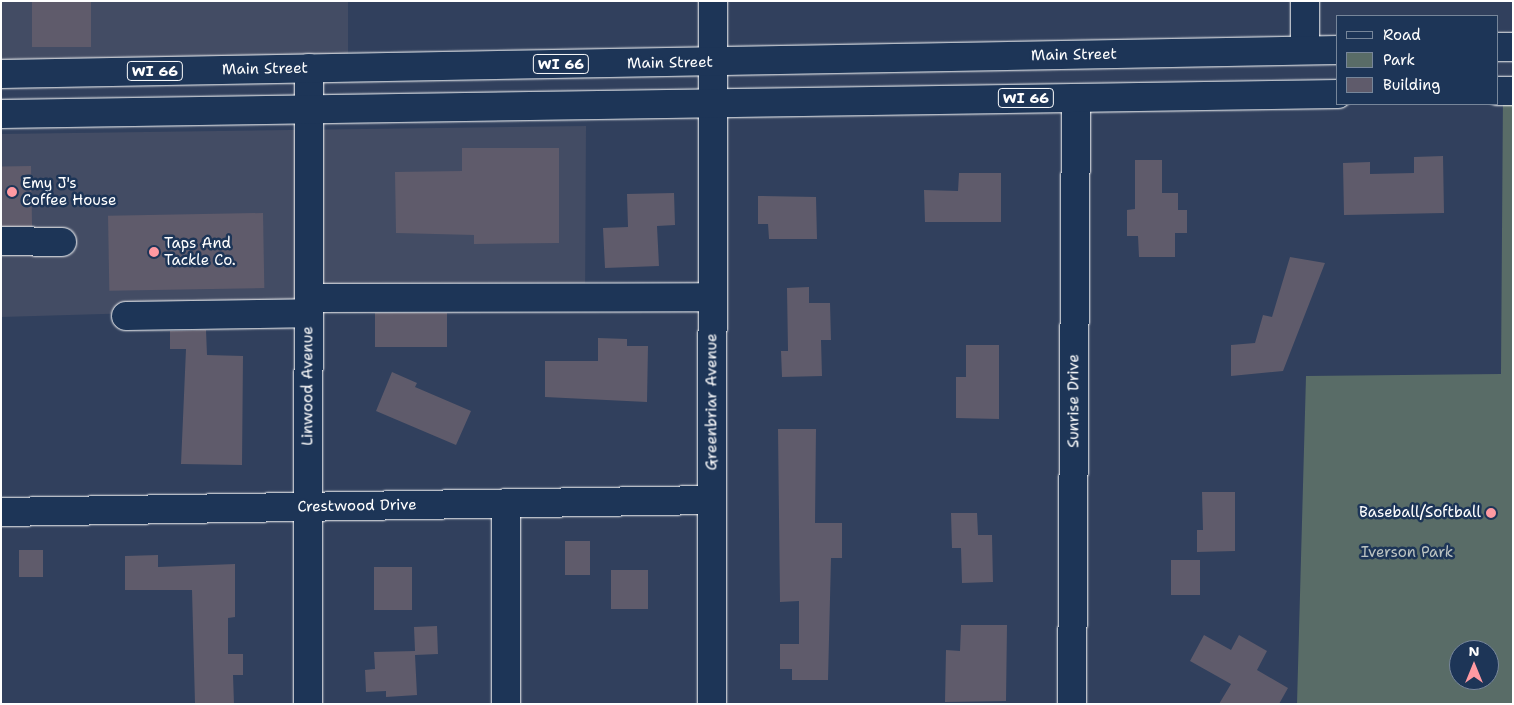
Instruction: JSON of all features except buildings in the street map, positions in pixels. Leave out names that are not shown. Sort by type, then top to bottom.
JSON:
[{"type":"street","name":"Greenbriar Avenue","points":[[712,704],[712,297],[715,101],[713,1]]},
{"type":"street","points":[[1305,1],[1305,50]]},
{"type":"street","points":[[1499,47],[1513,47]]},
{"type":"street","name":"Main Street","points":[[1,74],[1336,50]]},
{"type":"street","name":"Linwood Avenue","points":[[308,704],[309,68]]},
{"type":"street","points":[[1499,91],[1513,91]]},
{"type":"street","name":"WI 66","points":[[1,114],[715,101],[1336,94]]},
{"type":"street","name":"Sunrise Drive","points":[[1072,704],[1076,98]]},
{"type":"street","points":[[1,241],[62,242]]},
{"type":"street","points":[[126,316],[309,305],[712,297]]},
{"type":"street","name":"Crestwood Drive","points":[[1,512],[712,500]]},
{"type":"street","points":[[506,503],[506,704]]},
{"type":"shaded area","points":[[1,1],[348,1],[348,61],[1,61]]},
{"type":"shaded area","points":[[586,126],[585,308],[306,308],[1,317],[1,134]]},
{"type":"green space","name":"Iverson Park","points":[[1503,91],[1513,91],[1513,704],[1297,704],[1306,376],[1501,374]]},
{"type":"place","name":"Emy J's Coffee House","points":[[12,192]]},
{"type":"place","name":"Taps And Tackle Co.","points":[[154,252]]},
{"type":"place","name":"Baseball/Softball","points":[[1491,513]]}]
